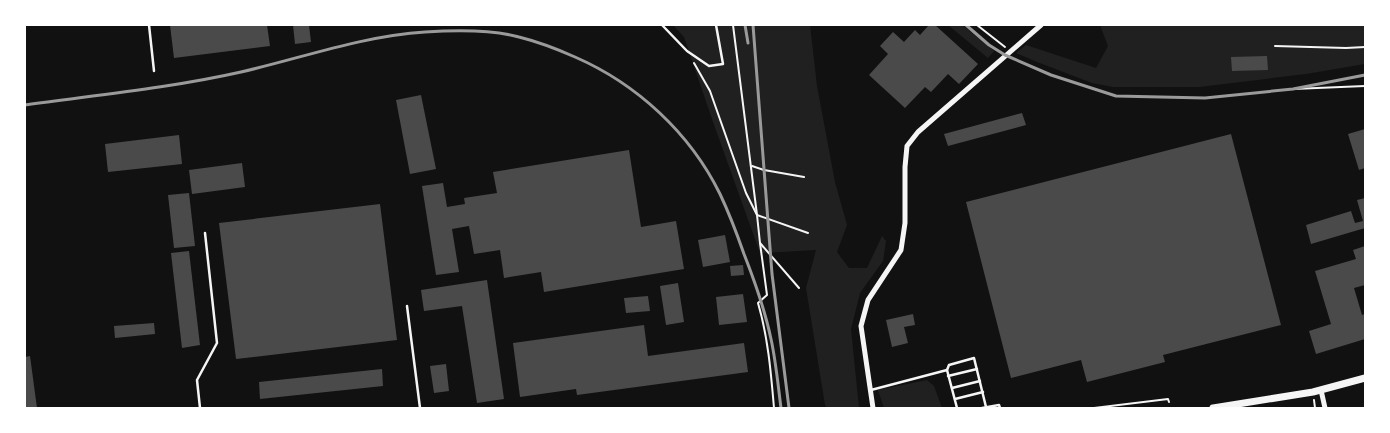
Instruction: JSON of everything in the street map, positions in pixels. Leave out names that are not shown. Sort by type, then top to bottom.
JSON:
[{"type":"main road","points":[[1213,408],[1321,390],[1365,378]]},
{"type":"street","points":[[873,408],[861,326],[868,300],[901,250],[905,223],[907,146],[918,132],[1041,25]]},
{"type":"street","points":[[1321,390],[1325,408]]},
{"type":"lane","points":[[150,25],[154,71]]},
{"type":"lane","points":[[662,25],[686,51],[709,66],[723,64],[716,25]]},
{"type":"lane","points":[[200,408],[196,380],[217,343],[205,233]]},
{"type":"lane","points":[[407,306],[420,408]]},
{"type":"lane","points":[[957,408],[947,370],[950,365],[974,358],[986,407]]},
{"type":"lane","points":[[948,376],[977,369]]},
{"type":"lane","points":[[871,390],[947,370]]},
{"type":"lane","points":[[952,388],[980,381]]},
{"type":"lane","points":[[955,399],[983,392]]},
{"type":"lane","points":[[982,408],[999,405],[1000,408]]},
{"type":"path","points":[[733,25],[767,295],[758,303],[762,316],[771,372],[774,408]]},
{"type":"path","points":[[977,25],[1011,51]]},
{"type":"path","points":[[1274,46],[1365,47]]},
{"type":"path","points":[[686,51],[710,91],[746,193],[757,215],[808,233]]},
{"type":"path","points":[[1293,89],[1365,86]]},
{"type":"path","points":[[752,165],[764,170],[804,177]]},
{"type":"path","points":[[760,243],[799,288]]},
{"type":"path","points":[[1094,408],[1168,399],[1169,402]]},
{"type":"shaded area","points":[[673,25],[810,25],[817,86],[835,182],[847,225],[837,252],[849,268],[867,268],[882,236],[886,241],[883,261],[860,293],[851,329],[859,408],[827,408],[825,405],[806,288],[816,250],[760,253],[684,37]]},
{"type":"shaded area","points":[[948,25],[962,25],[994,51],[988,58]]},
{"type":"shaded area","points":[[1100,25],[1365,25],[1365,64],[1306,74],[1199,87],[1113,87],[1092,83],[1016,53],[1026,45],[1096,68],[1108,46]]},
{"type":"shaded area","points":[[927,380],[934,386],[942,408],[884,408],[878,390]]},
{"type":"building","points":[[170,25],[267,25],[270,46],[174,58]]},
{"type":"building","points":[[293,25],[309,25],[311,42],[295,44]]},
{"type":"building","points":[[929,25],[935,25],[978,64],[959,84],[948,74],[931,92],[925,87],[905,108],[869,75],[888,54],[880,46],[893,32],[904,42],[915,30],[920,35]]},
{"type":"building","points":[[1267,56],[1268,70],[1232,71],[1231,57]]},
{"type":"building","points":[[421,95],[436,169],[410,174],[396,100]]},
{"type":"building","points":[[1022,113],[1026,125],[948,146],[944,134]]},
{"type":"building","points":[[1365,129],[1365,168],[1359,170],[1348,134]]},
{"type":"building","points":[[1231,134],[1281,325],[1163,355],[1165,362],[1087,382],[1081,360],[1011,378],[966,202]]},
{"type":"building","points":[[179,135],[182,164],[108,172],[105,144]]},
{"type":"building","points":[[629,150],[641,227],[676,221],[684,269],[544,292],[541,272],[504,278],[500,250],[474,254],[469,226],[452,229],[459,272],[436,275],[422,186],[443,183],[447,207],[465,204],[464,198],[497,193],[493,172]]},
{"type":"building","points":[[242,163],[245,187],[192,194],[189,170]]},
{"type":"building","points":[[189,193],[195,246],[174,248],[168,195]]},
{"type":"building","points":[[1365,198],[1365,228],[1311,244],[1306,225],[1351,211],[1355,223],[1363,221],[1357,200]]},
{"type":"building","points":[[380,204],[397,340],[236,359],[219,223]]},
{"type":"building","points":[[725,235],[730,262],[703,267],[698,240]]},
{"type":"building","points":[[1365,246],[1365,285],[1354,288],[1362,315],[1365,314],[1365,339],[1316,354],[1309,331],[1331,324],[1315,271],[1356,259],[1353,250]]},
{"type":"building","points":[[189,251],[200,345],[182,348],[171,253]]},
{"type":"building","points":[[743,265],[744,275],[731,276],[730,266]]},
{"type":"building","points":[[487,280],[504,399],[477,403],[462,306],[424,311],[421,290]]},
{"type":"building","points":[[678,283],[684,322],[666,325],[660,286]]},
{"type":"building","points":[[743,294],[747,322],[719,325],[716,297]]},
{"type":"building","points":[[648,296],[650,311],[626,313],[624,298]]},
{"type":"building","points":[[913,314],[915,325],[904,327],[908,343],[892,347],[886,320]]},
{"type":"building","points":[[154,323],[155,334],[115,338],[114,326]]},
{"type":"building","points":[[644,325],[648,356],[744,343],[748,372],[577,395],[576,389],[520,397],[513,343]]},
{"type":"building","points":[[30,356],[37,408],[25,408],[25,357]]},
{"type":"building","points":[[446,364],[449,391],[434,393],[430,366]]},
{"type":"building","points":[[382,369],[383,386],[260,399],[259,382]]},
{"type":"railway","points":[[745,25],[748,43]]},
{"type":"railway","points":[[753,25],[772,274],[789,408]]},
{"type":"railway","points":[[966,25],[989,45],[1005,55],[1051,75],[1116,96],[1205,98],[1293,89],[1365,75]]},
{"type":"railway","points":[[25,105],[214,78],[332,48],[402,34],[448,31],[508,34],[541,43],[561,51],[598,68],[640,96],[677,131],[708,172],[730,216],[763,307],[773,348],[781,408]]}]
